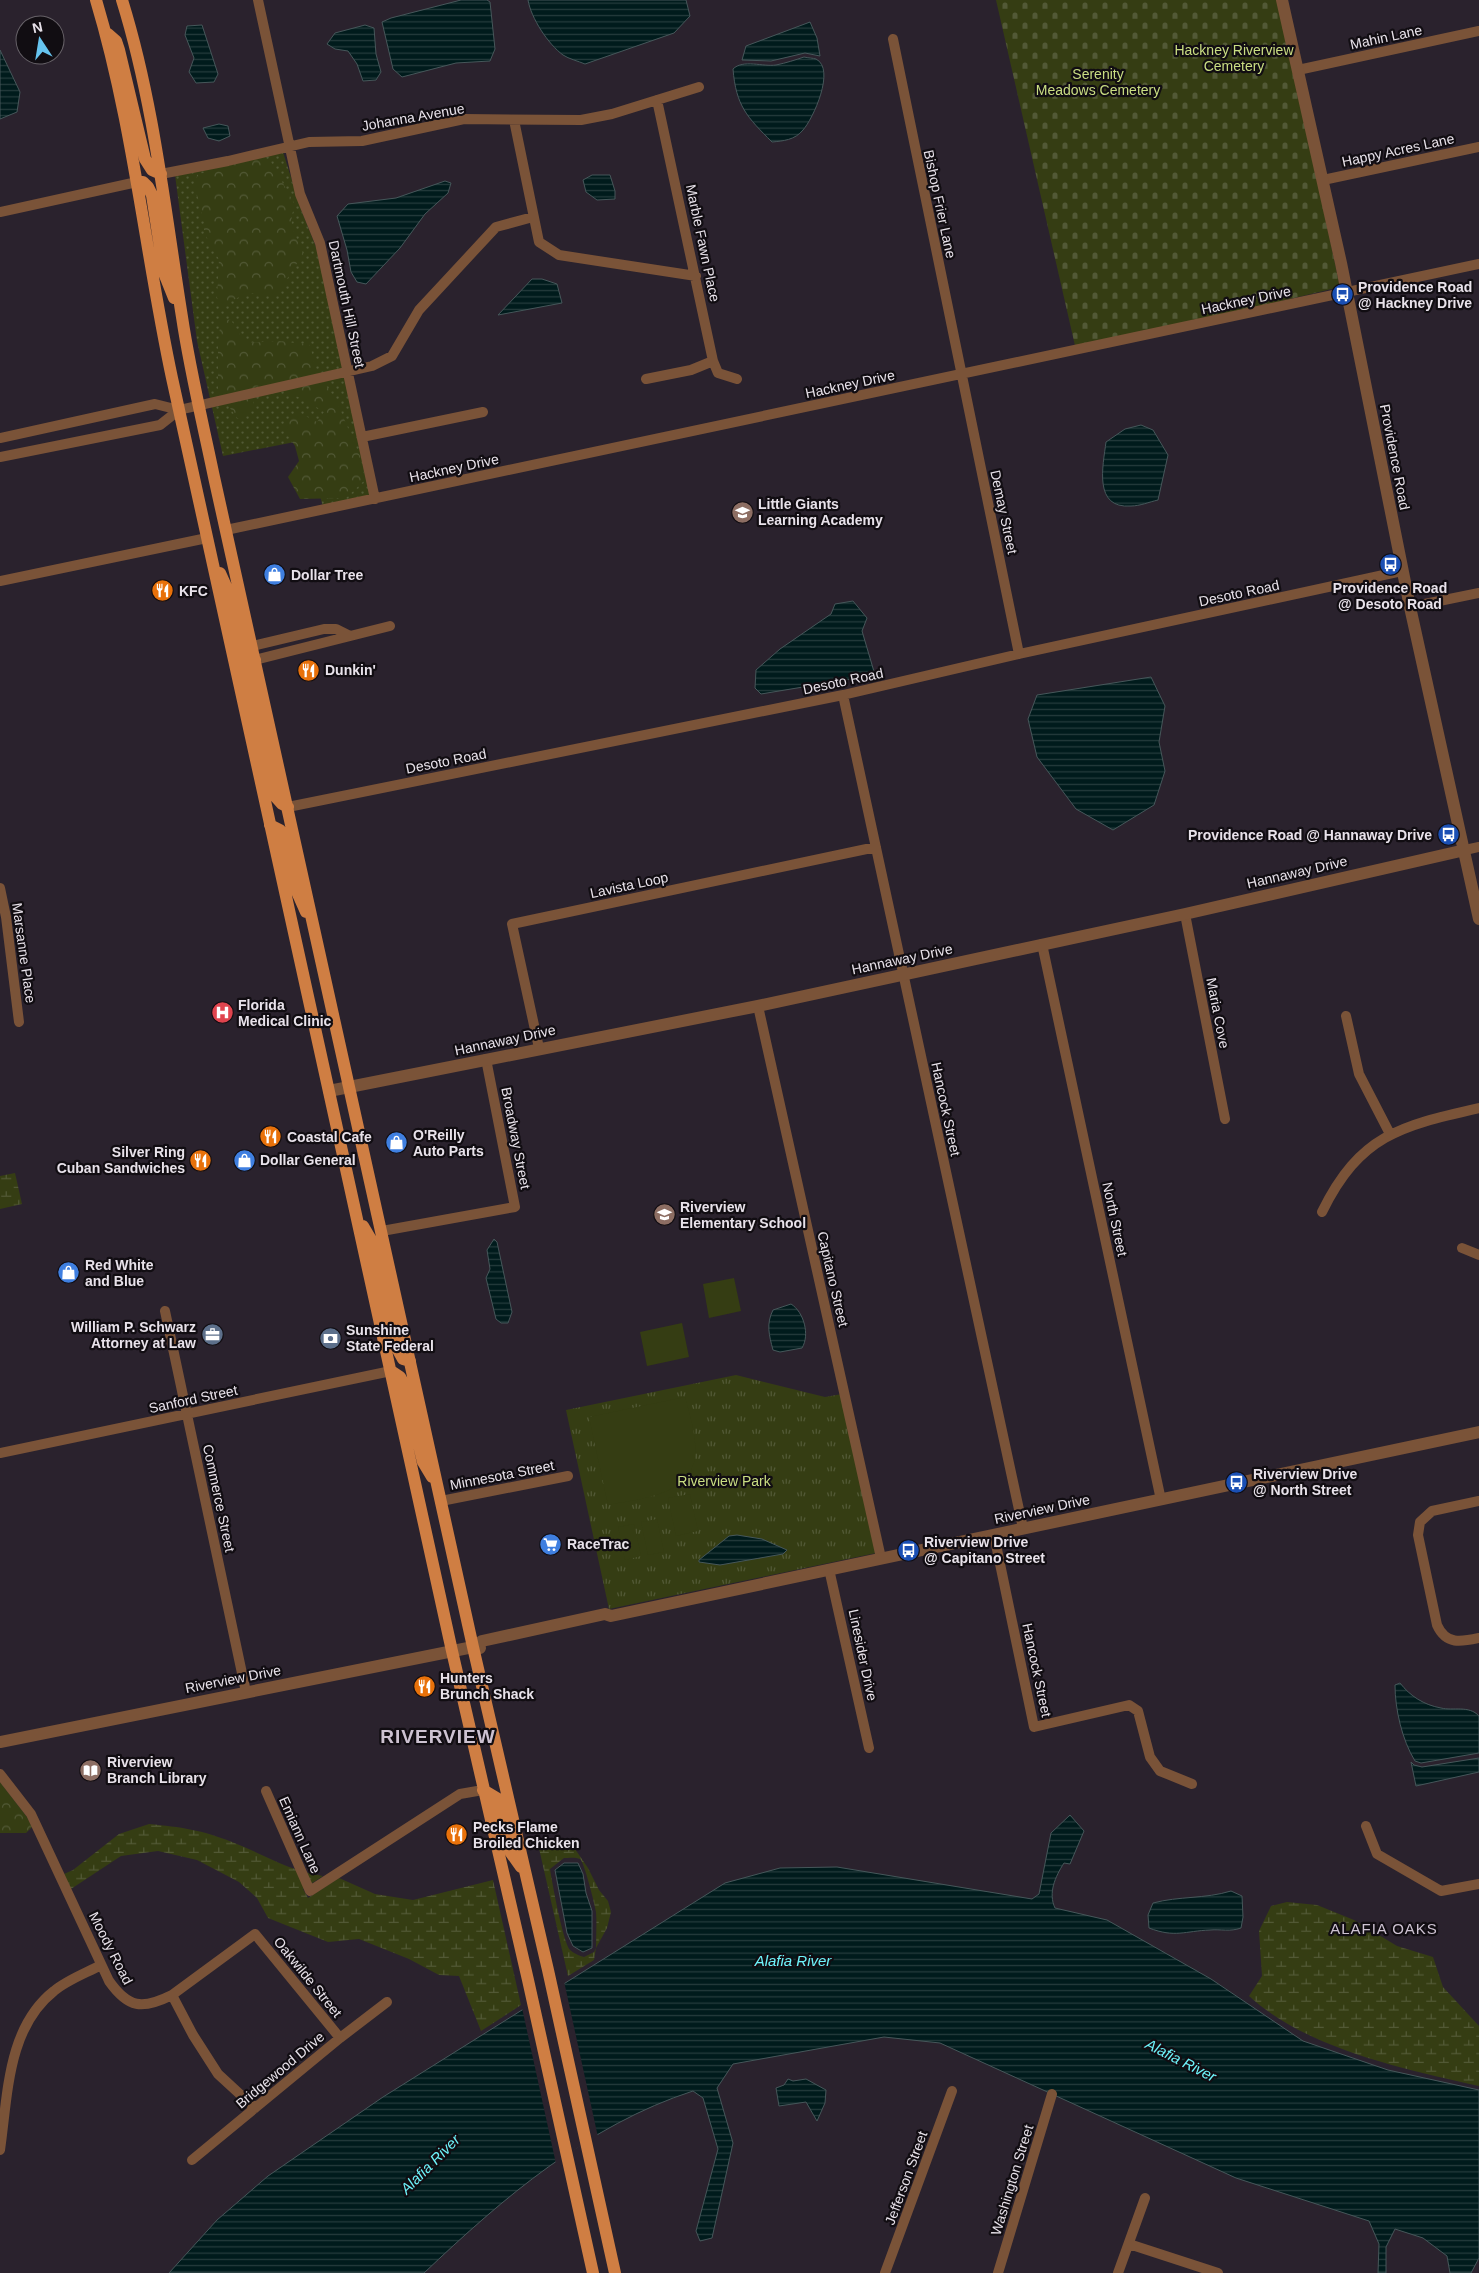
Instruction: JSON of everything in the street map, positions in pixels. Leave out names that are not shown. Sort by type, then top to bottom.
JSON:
[{"type":"main road","points":[[96,0],[105,30],[137,182],[150,268],[211,558],[452,1651],[593,2273]]},
{"type":"main road","points":[[122,0],[146,96],[161,174],[182,319],[226,530],[437,1486],[615,2273]]},
{"type":"main road","points":[[105,30],[116,41],[119,50],[145,159],[152,170],[161,174]]},
{"type":"main road","points":[[137,182],[143,182],[152,195],[164,273],[182,319]]},
{"type":"main road","points":[[211,558],[229,593],[242,647],[246,654],[256,660]]},
{"type":"main road","points":[[234,660],[241,660],[245,664],[255,706],[272,737]]},
{"type":"main road","points":[[240,688],[259,725],[274,795],[282,804],[288,807]]},
{"type":"main road","points":[[270,825],[280,830],[283,836],[294,885],[314,925]]},
{"type":"main road","points":[[357,1217],[373,1243],[398,1350],[403,1359],[410,1361]]},
{"type":"main road","points":[[391,1371],[400,1377],[405,1386],[423,1462],[437,1486]]},
{"type":"main road","points":[[483,1790],[498,1799],[511,1853],[525,1872]]},
{"type":"street","name":"Dartmouth Hill Street","points":[[258,0],[300,194],[320,243],[376,499]]},
{"type":"street","name":"Providence Road","points":[[1282,0],[1323,180],[1402,571],[1479,919]]},
{"type":"street","name":"Mahin Lane","points":[[1298,70],[1479,32]]},
{"type":"street","name":"Bishop Frier Lane","points":[[892,38],[961,374]]},
{"type":"street","name":"Johanna Avenue","points":[[161,174],[309,142],[362,141],[464,120],[581,120],[612,114],[699,87]]},
{"type":"street","name":"Marble Fawn Place","points":[[657,100],[713,360]]},
{"type":"street","points":[[514,120],[538,242],[559,254],[696,276]]},
{"type":"street","name":"Happy Acres Lane","points":[[1323,180],[1479,148]]},
{"type":"street","points":[[0,212],[137,182]]},
{"type":"street","points":[[0,438],[154,404],[179,410],[200,406],[347,370],[372,366],[392,356],[419,310],[496,227],[533,217]]},
{"type":"street","name":"Hackney Drive","points":[[226,530],[1479,264]]},
{"type":"street","points":[[646,379],[691,370],[713,360],[718,373],[737,379]]},
{"type":"street","name":"Demay Street","points":[[961,374],[1019,654]]},
{"type":"street","points":[[0,456],[160,425],[179,410]]},
{"type":"street","points":[[362,436],[483,412]]},
{"type":"street","points":[[0,581],[207,538]]},
{"type":"street","name":"Desoto Road","points":[[288,807],[843,695],[1019,654],[1402,571]]},
{"type":"street","points":[[1410,607],[1479,593]]},
{"type":"street","points":[[256,660],[390,626]]},
{"type":"street","points":[[252,646],[324,630],[336,629],[350,636]]},
{"type":"street","name":"Hancock Street","points":[[843,695],[1023,1528]]},
{"type":"street","name":"Lavista Loop","points":[[538,1048],[512,924],[876,847]]},
{"type":"street","name":"Hannaway Drive","points":[[329,1092],[538,1048],[758,1006],[1185,914],[1479,847]]},
{"type":"street","name":"Marsanne Place","points":[[0,888],[6,917],[19,1022]]},
{"type":"street","name":"Maria Cove","points":[[1185,914],[1225,1119]]},
{"type":"street","name":"North Street","points":[[1042,944],[1161,1500]]},
{"type":"street","name":"Capitano Street","points":[[758,1006],[881,1558]]},
{"type":"street","points":[[1346,1016],[1359,1074],[1390,1134]]},
{"type":"street","name":"Broadway Street","points":[[382,1231],[515,1207],[486,1059]]},
{"type":"street","points":[[1322,1212],[1334,1189],[1364,1151],[1390,1134],[1427,1120],[1479,1108]]},
{"type":"street","points":[[1462,1248],[1479,1255]]},
{"type":"street","name":"Commerce Street","points":[[165,1311],[246,1692]]},
{"type":"street","name":"Sanford Street","points":[[0,1453],[391,1371]]},
{"type":"street","name":"Riverview Drive","points":[[0,1742],[473,1647],[482,1640],[606,1614],[611,1616],[1479,1432]]},
{"type":"street","name":"Minnesota Street","points":[[441,1501],[568,1476]]},
{"type":"street","points":[[1479,1501],[1432,1511],[1420,1522],[1418,1535],[1440,1632],[1445,1638],[1453,1642],[1479,1638]]},
{"type":"street","name":"Hancock Street","points":[[994,1534],[1034,1727],[1129,1705],[1138,1711],[1150,1757],[1160,1771],[1192,1784]]},
{"type":"street","name":"Linesider Drive","points":[[829,1569],[869,1748]]},
{"type":"street","name":"Moody Road","points":[[0,1774],[31,1814],[102,1965],[120,1997],[141,2005],[158,2002],[172,1995],[255,1934]]},
{"type":"street","name":"Emiann Lane","points":[[266,1791],[310,1891],[460,1794],[483,1790]]},
{"type":"street","points":[[1366,1826],[1377,1854],[1442,1891],[1479,1884]]},
{"type":"street","name":"Oakwilde Street","points":[[255,1934],[340,2038]]},
{"type":"street","points":[[0,2150],[15,2052],[24,2026],[54,1990],[102,1965]]},
{"type":"street","points":[[172,1995],[193,2035],[218,2074],[255,2108]]},
{"type":"street","name":"Bridgewood Drive","points":[[192,2160],[340,2038],[387,2002]]},
{"type":"street","name":"Jefferson Street","points":[[885,2273],[952,2091]]},
{"type":"street","name":"Washington Street","points":[[998,2273],[1052,2094]]},
{"type":"street","points":[[1118,2273],[1145,2198]]},
{"type":"street","points":[[1129,2244],[1218,2273]]},
{"type":"green space","name":"Serenity Meadows Cemetery","points":[[996,0],[1279,0],[1340,287],[1076,350]]},
{"type":"green space","points":[[283,152],[302,212],[322,262],[374,498],[323,507],[305,440],[223,456],[197,341],[175,175]]},
{"type":"green space","points":[[261,159],[271,162],[295,205],[292,226],[303,254],[276,296],[248,293],[222,305],[217,298],[219,259],[210,246],[204,230],[204,222],[194,186],[197,175],[229,164]]},
{"type":"green space","points":[[221,319],[231,320],[245,343],[280,341],[310,345],[316,371],[336,400],[360,456],[365,480],[346,498],[300,499],[288,477],[299,461],[295,446],[283,428],[296,411],[317,422],[324,412],[307,401],[267,383],[255,387],[253,408],[238,419],[218,392],[218,344]]},
{"type":"green space","points":[[15,1173],[22,1204],[0,1209],[0,1176]]},
{"type":"green space","points":[[734,1278],[741,1311],[709,1318],[703,1284]]},
{"type":"green space","points":[[682,1323],[689,1357],[647,1366],[640,1332]]},
{"type":"green space","name":"Riverview Park","points":[[736,1375],[825,1397],[842,1394],[876,1553],[609,1609],[566,1410]]},
{"type":"green space","points":[[685,1397],[695,1443],[694,1460],[689,1474],[680,1484],[667,1491],[638,1500],[608,1505],[589,1417]]},
{"type":"green space","points":[[690,1494],[698,1531],[676,1536],[668,1498]]},
{"type":"green space","points":[[657,1519],[664,1552],[648,1555],[641,1522]]},
{"type":"green space","points":[[634,1524],[641,1556],[625,1560],[618,1527]]},
{"type":"green space","points":[[0,1782],[27,1817],[32,1827],[26,1833],[0,1833]]},
{"type":"green space","points":[[149,1824],[201,1832],[221,1838],[287,1866],[323,1876],[303,1889],[308,1898],[339,1878],[375,1894],[413,1900],[493,1880],[521,2005],[481,2031],[459,1976],[439,1975],[409,1959],[359,1939],[328,1942],[268,1918],[257,1898],[239,1882],[197,1860],[158,1851],[121,1856],[71,1889],[64,1874],[73,1870],[119,1834]]},
{"type":"green space","points":[[538,1844],[575,1849],[588,1868],[599,1890],[608,1901],[611,1912],[607,1928],[596,1948],[594,1960],[568,1976]],"holes":[[[564,1858],[580,1859],[587,1875],[596,1912],[596,1948],[594,1952],[584,1957],[575,1953],[570,1950],[564,1936],[550,1869]]]},
{"type":"green space","points":[[1287,1902],[1317,1905],[1354,1920],[1397,1946],[1433,1957],[1443,1987],[1479,2026],[1479,2086],[1389,2064],[1327,2043],[1299,2030],[1272,2014],[1249,1996],[1262,1976],[1259,1931],[1271,1906]]},
{"type":"water","points":[[461,0],[487,0],[490,2],[495,49],[490,61],[456,63],[402,77],[393,69],[382,22]]},
{"type":"water","points":[[528,0],[686,0],[690,16],[674,33],[585,64],[565,56],[557,50],[536,22]]},
{"type":"water","points":[[810,22],[817,38],[820,56],[805,53],[771,61],[742,60],[746,46]]},
{"type":"water","points":[[202,25],[218,74],[214,82],[196,83],[189,72],[194,58],[185,35],[187,26]]},
{"type":"water","points":[[365,25],[374,28],[376,54],[381,72],[376,80],[363,81],[357,64],[348,51],[335,49],[327,44],[335,33]]},
{"type":"water","points":[[0,50],[20,92],[17,112],[0,119]]},
{"type":"water","points":[[804,57],[816,59],[822,64],[824,73],[823,83],[817,105],[800,133],[789,139],[772,142],[749,118],[744,110],[737,92],[733,69],[742,64],[776,65]]},
{"type":"water","points":[[219,124],[228,126],[230,136],[219,141],[208,138],[203,128]]},
{"type":"water","points":[[592,175],[610,175],[615,191],[615,199],[597,200],[586,192],[583,180]]},
{"type":"water","points":[[445,181],[451,183],[448,193],[425,214],[400,248],[366,284],[357,282],[351,272],[337,216],[348,204],[396,198]]},
{"type":"water","points":[[532,279],[542,279],[557,284],[562,303],[498,315]]},
{"type":"water","points":[[1141,425],[1153,430],[1168,455],[1158,500],[1134,506],[1119,505],[1111,501],[1103,484],[1106,442],[1125,429]]},
{"type":"water","points":[[853,601],[867,618],[862,631],[875,675],[761,694],[755,688],[756,670],[780,649],[831,614],[835,604]]},
{"type":"water","points":[[1151,677],[1165,706],[1159,742],[1165,771],[1154,805],[1113,830],[1076,809],[1037,757],[1028,719],[1037,695]]},
{"type":"water","points":[[494,1239],[497,1242],[512,1312],[508,1323],[501,1323],[496,1319],[486,1278],[490,1269],[487,1250]]},
{"type":"water","points":[[791,1304],[799,1312],[804,1324],[804,1343],[802,1348],[780,1352],[773,1350],[770,1339],[769,1320],[773,1310]]},
{"type":"water","points":[[737,1535],[762,1539],[787,1550],[783,1554],[720,1565],[699,1562],[699,1560],[729,1536]]},
{"type":"water","points":[[1400,1683],[1413,1696],[1429,1705],[1446,1709],[1466,1709],[1479,1716],[1479,1753],[1421,1763],[1415,1761],[1406,1744],[1396,1704],[1395,1685]]},
{"type":"water","points":[[1479,1758],[1479,1772],[1416,1786],[1411,1762],[1422,1767]]},
{"type":"water","name":"Alafia River","points":[[1070,1815],[1084,1831],[1070,1864],[1064,1863],[1055,1879],[1052,1897],[1055,1908],[1107,1920],[1211,1979],[1303,2041],[1388,2070],[1479,2090],[1479,2258],[1471,2273],[1450,2273],[1447,2256],[1423,2238],[1395,2229],[1386,2247],[1386,2273],[1378,2273],[1379,2244],[1369,2221],[1236,2178],[940,2043],[884,2037],[733,2064],[717,2088],[733,2143],[712,2238],[700,2241],[696,2231],[718,2149],[703,2098],[693,2091],[618,2123],[549,2167],[516,2191],[424,2273],[169,2273],[217,2220],[268,2176],[383,2097],[725,1883],[780,1868],[837,1867],[1032,1899],[1039,1894],[1051,1833]]},
{"type":"water","points":[[564,1863],[578,1863],[583,1874],[586,1893],[592,1911],[592,1948],[583,1952],[573,1946],[567,1933],[555,1870]]},
{"type":"water","points":[[1231,1891],[1242,1896],[1243,1917],[1241,1928],[1166,1933],[1149,1928],[1148,1915],[1153,1903]]},
{"type":"water","points":[[788,2079],[793,2081],[806,2079],[826,2090],[825,2103],[817,2121],[806,2102],[779,2106],[776,2088],[784,2085]]},
{"type":"pier","points":[[564,1981],[598,2137],[577,2148],[556,2164],[522,2008]]},
{"type":"place","name":"Providence Road @ Hackney Drive","points":[[1342,295]]},
{"type":"place","name":"Little Giants Learning Academy","points":[[742,512]]},
{"type":"place","name":"Providence Road @ Desoto Road","points":[[1390,565]]},
{"type":"place","name":"Dollar Tree","points":[[275,575]]},
{"type":"place","name":"KFC","points":[[163,591]]},
{"type":"place","name":"Dunkin'","points":[[309,670]]},
{"type":"place","name":"Providence Road @ Hannaway Drive","points":[[1448,835]]},
{"type":"place","name":"Florida Medical Clinic","points":[[222,1013]]},
{"type":"place","name":"Coastal Cafe","points":[[271,1137]]},
{"type":"place","name":"O'Reilly Auto Parts","points":[[397,1143]]},
{"type":"place","name":"Silver Ring Cuban Sandwiches","points":[[201,1160]]},
{"type":"place","name":"Dollar General","points":[[244,1160]]},
{"type":"place","name":"Riverview Elementary School","points":[[664,1215]]},
{"type":"place","name":"Red White and Blue","points":[[69,1273]]},
{"type":"place","name":"William P. Schwarz Attorney at Law","points":[[212,1335]]},
{"type":"place","name":"Sunshine State Federal","points":[[330,1338]]},
{"type":"place","name":"Riverview Drive @ North Street","points":[[1237,1482]]},
{"type":"place","name":"RaceTrac","points":[[551,1544]]},
{"type":"place","name":"Riverview Drive @ Capitano Street","points":[[908,1550]]},
{"type":"place","name":"Hunters Brunch Shack","points":[[424,1686]]},
{"type":"place","name":"Riverview Branch Library","points":[[91,1770]]},
{"type":"place","name":"Pecks Flame Broiled Chicken","points":[[457,1835]]},
{"type":"district","name":"RIVERVIEW","points":[[438,1736]]},
{"type":"district","name":"ALAFIA OAKS","points":[[1384,1928]]},
{"type":"park label","name":"Hackney Riverview Cemetery","points":[[1234,58]]}]
